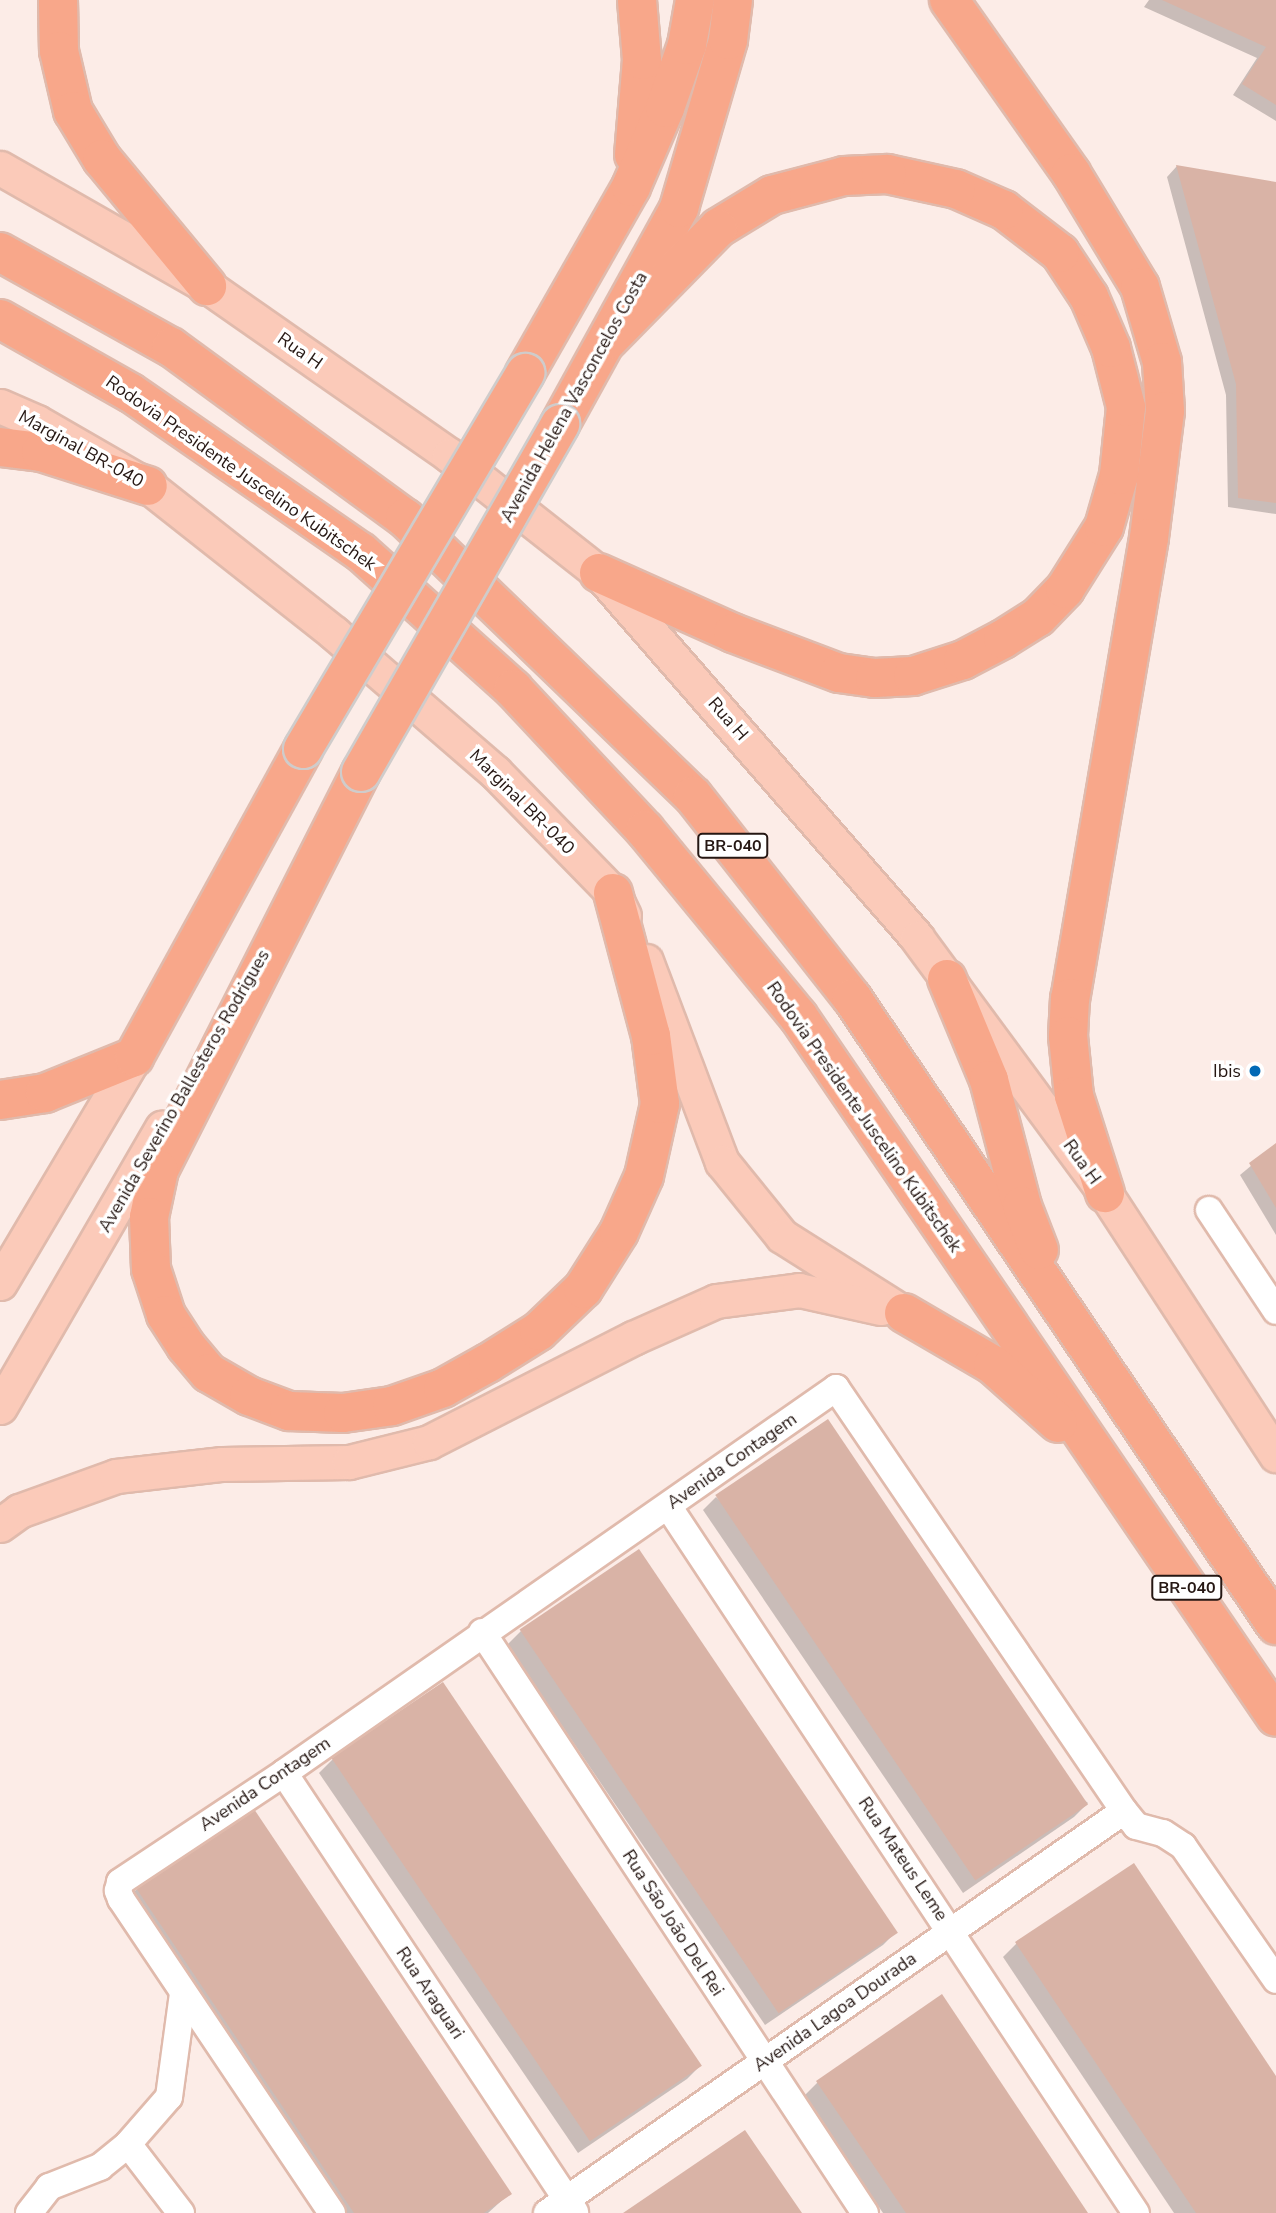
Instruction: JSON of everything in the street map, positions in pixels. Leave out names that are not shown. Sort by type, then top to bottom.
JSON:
[{"type":"highway","points":[[58,0],[59,51],[73,111],[102,159],[207,286]]},
{"type":"highway","points":[[631,187],[642,60],[637,0]]},
{"type":"highway","points":[[0,1100],[45,1093],[134,1057],[303,749],[525,373],[631,187],[682,58],[695,0]]},
{"type":"highway","name":"Avenida Helena Vasconcelos Costa","points":[[361,772],[609,339],[679,208],[725,54],[733,0]]},
{"type":"highway","points":[[949,0],[1071,173],[1140,287],[1162,362],[1165,411],[1149,538],[1070,998],[1068,1036],[1074,1096],[1105,1192]]},
{"type":"highway","points":[[599,573],[733,633],[838,673],[875,678],[913,676],[963,660],[1003,639],[1038,617],[1065,589],[1104,527],[1119,475],[1126,407],[1111,348],[1089,297],[1060,253],[1004,210],[956,189],[887,174],[844,176],[772,195],[718,228],[609,339]]},
{"type":"highway","name":"BR-040","points":[[0,252],[171,347],[405,518],[693,796],[852,998],[1276,1625]]},
{"type":"highway","name":"Rodovia Presidente Juscelino Kubitschek","points":[[0,319],[131,393],[361,552],[513,689],[645,830],[798,1016],[1276,1717]]},
{"type":"highway","points":[[0,447],[41,452],[148,486]]},
{"type":"highway","name":"Avenida Severino Ballesteros Rodrigues","points":[[295,900],[361,772]]},
{"type":"highway","points":[[295,900],[159,1170],[149,1217],[151,1269],[166,1315],[186,1346],[209,1373],[249,1396],[289,1411],[343,1413],[392,1406],[443,1388],[539,1331],[583,1289],[620,1232],[643,1176],[660,1104],[651,1036],[613,893]]},
{"type":"highway","points":[[947,979],[989,1080],[1022,1206],[1063,1311]]},
{"type":"highway","points":[[904,1313],[993,1365],[1099,1459]]},
{"type":"main road","name":"Rua H","points":[[0,168],[207,286],[449,455],[599,573],[908,928],[1105,1192],[1276,1455]]},
{"type":"main road","name":"Marginal BR-040","points":[[0,406],[37,422],[148,486],[334,633],[495,772],[613,893],[648,966],[722,1162],[782,1236],[904,1313]]},
{"type":"main road","name":"Avenida Severino Ballesteros Rodrigues","points":[[0,1407],[295,900]]},
{"type":"main road","points":[[0,1283],[134,1057]]},
{"type":"main road","points":[[0,1525],[19,1511],[116,1476],[222,1464],[349,1462],[429,1442],[633,1338],[716,1301],[799,1290],[904,1313]]},
{"type":"lane","points":[[1209,1210],[1276,1311]]},
{"type":"lane","name":"Avenida Contagem","points":[[332,2213],[121,1899],[118,1891],[120,1882],[284,1773],[482,1632],[836,1388],[1124,1811],[1136,1826],[1163,1833],[1183,1846],[1276,1980]]},
{"type":"lane","name":"Rua Mateus Leme","points":[[668,1506],[1136,2213]]},
{"type":"lane","name":"Rua São João Del Rei","points":[[482,1632],[865,2213]]},
{"type":"lane","name":"Rua Araguari","points":[[284,1773],[563,2208]]},
{"type":"lane","name":"Avenida Lagoa Dourada","points":[[563,2208],[764,2061],[1124,1811]]},
{"type":"lane","points":[[29,2213],[49,2187],[100,2167],[128,2144],[169,2097],[183,1994]]},
{"type":"lane","points":[[128,2144],[181,2213]]},
{"type":"building","points":[[1162,0],[1276,0],[1276,105],[1242,84],[1266,47]]},
{"type":"building","points":[[1176,165],[1276,182],[1276,503],[1238,498],[1236,384]]},
{"type":"building","points":[[1276,1143],[1276,1208],[1249,1163]]},
{"type":"building","points":[[828,1419],[1088,1805],[975,1881],[715,1495]]},
{"type":"building","points":[[639,1549],[898,1933],[779,2013],[520,1630]]},
{"type":"building","points":[[443,1682],[702,2066],[590,2141],[331,1757]]},
{"type":"building","points":[[254,1809],[512,2194],[484,2213],[354,2213],[136,1888]]},
{"type":"building","points":[[1134,1863],[1276,2076],[1276,2213],[1196,2213],[1015,1942]]},
{"type":"building","points":[[942,1994],[1088,2213],[906,2213],[816,2081]]},
{"type":"building","points":[[745,2130],[802,2213],[623,2213]]},
{"type":"place","name":"Ibis","points":[[1255,1071]]}]
